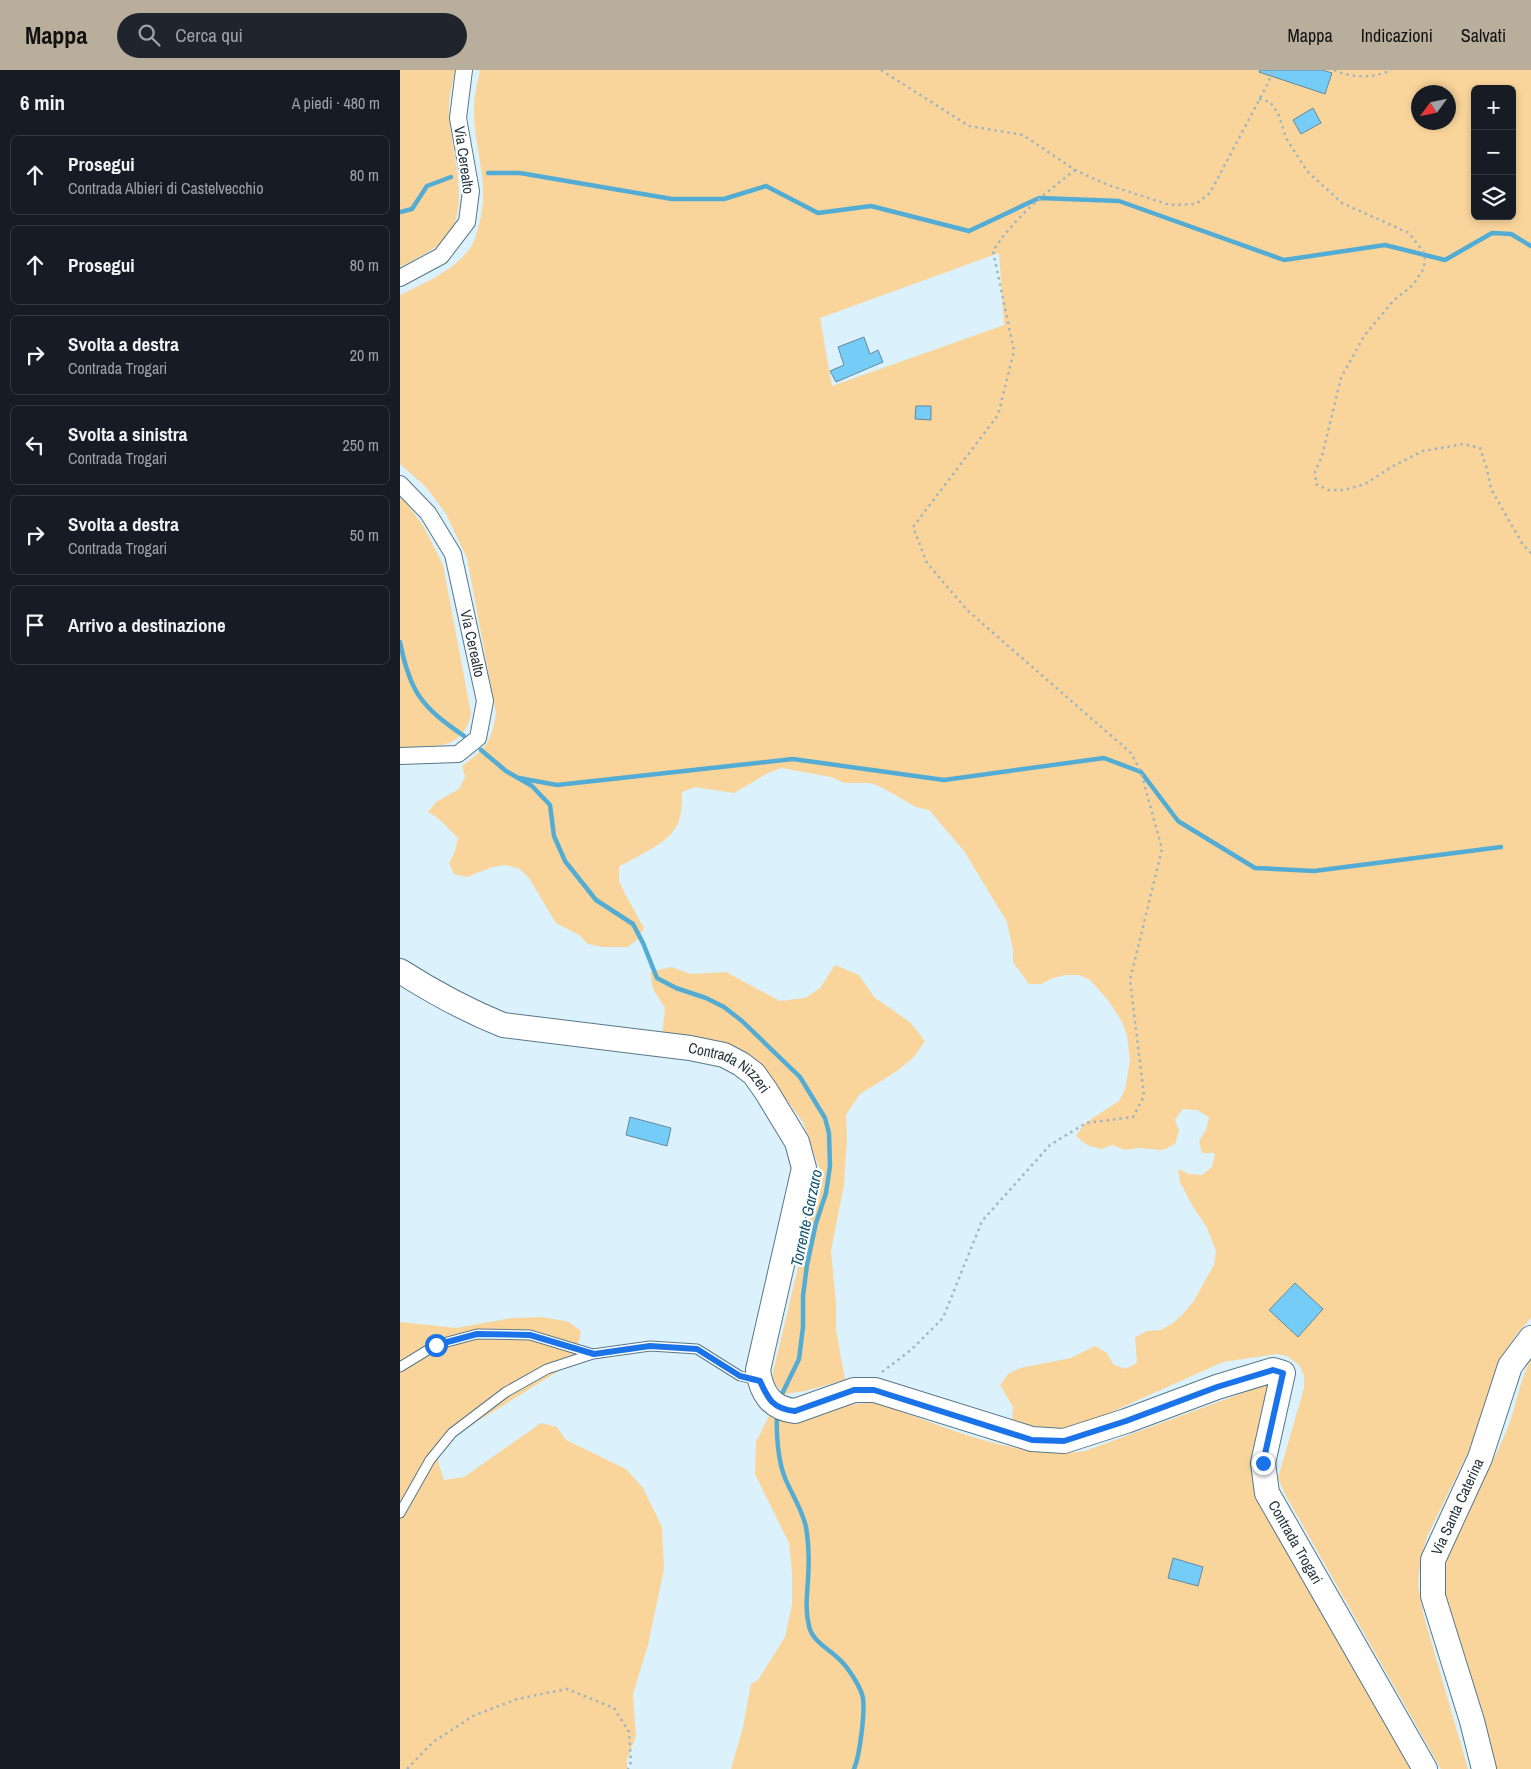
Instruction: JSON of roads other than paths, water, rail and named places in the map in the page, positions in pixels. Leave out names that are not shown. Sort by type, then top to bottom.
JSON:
[{"type":"street","name":"Via Cerealto","points":[[400,278],[441,256],[467,222],[471,191],[458,118],[464,70]]},
{"type":"street","name":"Via Cerealto","points":[[400,484],[428,513],[453,554],[485,701],[478,738],[458,754],[400,756]]},
{"type":"street","name":"Contrada Nizzeri","points":[[400,971],[477,1015],[503,1025],[690,1048],[724,1055],[754,1074],[797,1142],[804,1168],[758,1370],[760,1381]]},
{"type":"street","name":"Via Santa Caterina","points":[[1484,1769],[1472,1721],[1433,1596],[1433,1560],[1480,1458],[1510,1366],[1531,1338]]},
{"type":"street","name":"Contrada Trogari","points":[[760,1381],[769,1401],[785,1410],[795,1411],[854,1390],[874,1390],[1032,1440],[1064,1441],[1126,1421],[1217,1387],[1273,1370],[1283,1373],[1263,1463],[1267,1493],[1424,1769]]},
{"type":"lane","points":[[400,1367],[436,1345],[477,1334],[530,1335],[594,1354]]},
{"type":"lane","points":[[400,1512],[430,1460],[452,1433],[514,1388],[547,1369],[594,1354],[650,1346],[697,1349],[740,1376],[760,1381]]},
{"type":"waterway","points":[[488,173],[520,173],[672,199],[724,199],[766,186],[818,213],[871,206],[969,231],[1039,198],[1119,201],[1284,260],[1385,245],[1445,260],[1492,233],[1511,234],[1531,246]]},
{"type":"waterway","points":[[400,212],[412,209],[427,186],[451,177]]},
{"type":"waterway","name":"Torrente Garzaro","points":[[400,642],[408,674],[420,697],[438,716],[464,736]]},
{"type":"waterway","name":"Torrente Garzaro","points":[[481,750],[506,771],[532,786],[550,805],[554,836],[565,861],[596,900],[633,924],[657,978],[676,988],[706,998],[724,1007],[742,1021],[800,1077],[825,1118],[829,1133],[830,1166],[826,1193],[816,1223],[807,1265],[799,1359],[782,1394]]},
{"type":"waterway","points":[[519,778],[557,785],[793,759],[944,780],[1104,758],[1141,772],[1178,821],[1255,868],[1314,871],[1501,847]]},
{"type":"waterway","name":"Torrente Garzaro","points":[[777,1414],[777,1438],[781,1464],[806,1527],[809,1561],[807,1609],[809,1626],[817,1640],[846,1666],[862,1693],[862,1734],[854,1769]]}]
